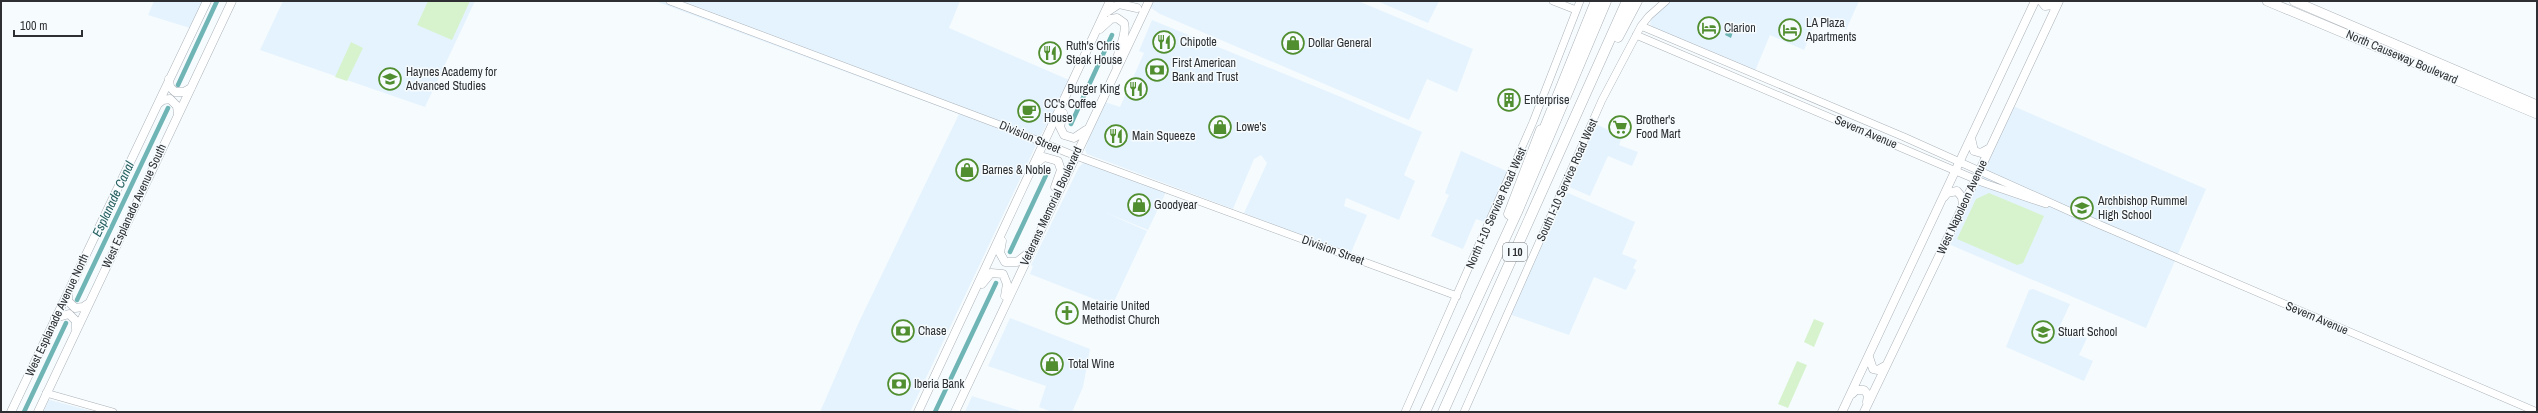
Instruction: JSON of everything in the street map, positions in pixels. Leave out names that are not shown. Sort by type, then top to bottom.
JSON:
[{"type":"highway","points":[[1508,214],[1590,1]]},
{"type":"highway","points":[[1466,320],[1478,286],[1596,1]]},
{"type":"highway","name":"I 10","points":[[1425,412],[1517,212],[1606,1]]},
{"type":"highway","name":"I 10","points":[[1443,412],[1627,1]]},
{"type":"highway","points":[[1587,93],[1637,1]]},
{"type":"highway","name":"North Causeway Boulevard","points":[[2267,1],[2537,114]]},
{"type":"highway","name":"North Causeway Boulevard","points":[[2294,1],[2537,105]]},
{"type":"main road","name":"West Esplanade Avenue North","points":[[11,412],[207,1]]},
{"type":"main road","name":"West Esplanade Avenue South","points":[[38,412],[232,1]]},
{"type":"main road","points":[[918,412],[1070,90],[1110,1]]},
{"type":"main road","name":"Veterans Memorial Boulevard","points":[[955,412],[1149,1]]},
{"type":"main road","name":"West Napoleon Avenue","points":[[1842,412],[2035,1]]},
{"type":"main road","points":[[2041,1],[2045,6],[2049,6],[2058,1]]},
{"type":"main road","name":"West Napoleon Avenue","points":[[1865,409],[1978,175],[2058,1]]},
{"type":"main road","points":[[1104,15],[1112,7],[1119,4],[1136,8]]},
{"type":"main road","points":[[1093,39],[1109,19],[1118,18],[1123,22],[1125,30],[1116,56],[1117,66]]},
{"type":"main road","points":[[169,79],[170,87],[175,92],[184,92],[191,88]]},
{"type":"main road","points":[[1070,90],[1060,123],[1062,132],[1069,137],[1079,136],[1093,118]]},
{"type":"main road","points":[[157,105],[163,100],[170,99],[177,106],[177,115]]},
{"type":"main road","points":[[1971,135],[1971,148],[1974,151],[1981,153],[1990,148]]},
{"type":"main road","points":[[1033,166],[1044,157],[1054,158],[1060,164],[1062,170],[1054,189],[1054,201]]},
{"type":"main road","points":[[1942,199],[1948,193],[1957,191],[1962,197],[1963,206]]},
{"type":"main road","points":[[1006,225],[1000,248],[1002,260],[1009,263],[1017,262],[1031,249]]},
{"type":"main road","points":[[967,306],[988,276],[997,272],[1003,274],[1007,279],[1007,290],[993,331]]},
{"type":"main road","points":[[68,291],[68,301],[75,308],[82,307],[89,302]]},
{"type":"main road","points":[[55,318],[69,314],[76,321],[76,330]]},
{"type":"main road","points":[[1869,356],[1873,368],[1878,370],[1885,366]]},
{"type":"main road","points":[[1851,395],[1856,390],[1864,390],[1868,396],[1865,409]]},
{"type":"street","name":"Division Street","points":[[670,1],[1076,156],[1457,296]]},
{"type":"street","points":[[1554,1],[1576,10]]},
{"type":"street","name":"North I-10 Service Road West","points":[[1405,412],[1533,122],[1580,1]]},
{"type":"street","name":"South I-10 Service Road West","points":[[1464,412],[1602,100],[1641,26],[1649,16],[1666,1]]},
{"type":"street","name":"Severn Avenue","points":[[1641,26],[1959,162],[1978,175],[2098,224],[2537,412]]},
{"type":"street","name":"Severn Avenue","points":[[1636,35],[1955,171],[1978,175]]},
{"type":"street","points":[[1734,77],[1738,67]]},
{"type":"street","points":[[46,393],[113,412]]},
{"type":"shaded area","points":[[154,1],[203,1],[190,28],[148,15]]},
{"type":"shaded area","name":"Haynes Academy for Advanced Studies","points":[[283,1],[475,1],[425,107],[260,50]]},
{"type":"shaded area","points":[[655,1],[960,1],[949,28],[1069,80],[1037,143],[910,412],[820,412],[859,322],[959,114]]},
{"type":"shaded area","points":[[1152,1],[1358,1],[1473,49],[1457,92],[1427,79],[1409,120],[1160,14],[1151,8]]},
{"type":"shaded area","points":[[1377,1],[1439,1],[1428,23]]},
{"type":"shaded area","points":[[1672,1],[1859,1],[1846,30],[1817,17],[1804,50],[1770,35],[1755,71],[1654,28],[1650,24],[1651,19],[1656,12]]},
{"type":"shaded area","points":[[1152,20],[1341,97],[1422,132],[1404,175],[1415,181],[1399,220],[1346,198],[1344,206],[1367,215],[1350,255],[1244,213],[1267,163],[1261,155],[1254,159],[1233,209],[1087,154],[1085,150],[1090,135],[1105,102],[1120,107],[1144,53],[1139,51]]},
{"type":"shaded area","name":"Archbishop Rummel High School","points":[[2013,106],[2206,189],[2146,328],[1946,243],[1958,227]]},
{"type":"shaded area","points":[[1594,123],[1622,137],[1619,145],[1638,152],[1632,166],[1608,156],[1590,196],[1567,186]]},
{"type":"shaded area","points":[[1461,151],[1509,172],[1487,223],[1476,219],[1463,249],[1431,236],[1449,195],[1445,193]]},
{"type":"shaded area","points":[[1084,162],[1166,192],[1148,230],[1102,211],[1147,231],[1112,306],[1030,274],[1033,266],[1031,265],[1079,167]]},
{"type":"shaded area","points":[[1568,193],[1635,222],[1622,254],[1637,260],[1633,268],[1636,270],[1626,290],[1594,277],[1569,335],[1512,315],[1511,311],[1563,195]]},
{"type":"shaded area","name":"Stuart School","points":[[2033,289],[2070,304],[2060,326],[2087,338],[2079,355],[2093,361],[2084,381],[2006,347],[2029,290]]},
{"type":"shaded area","points":[[1010,318],[1090,349],[1083,387],[1072,412],[1052,412],[1039,407],[1046,386],[988,366]]},
{"type":"shaded area","points":[[972,396],[1001,405],[1021,411],[965,412]]},
{"type":"shaded area","points":[[50,400],[95,412],[43,412]]},
{"type":"green space","points":[[428,1],[470,1],[452,40],[417,25]]},
{"type":"green space","points":[[351,42],[363,48],[347,81],[335,77]]},
{"type":"green space","points":[[1989,193],[2044,216],[2023,263],[2017,265],[1957,239],[1976,199]]},
{"type":"green space","points":[[1814,319],[1824,323],[1814,347],[1804,342]]},
{"type":"green space","points":[[1797,361],[1807,365],[1788,408],[1778,404]]},
{"type":"water","points":[[1730,24],[1735,26],[1731,38],[1725,35]]},
{"type":"waterway","name":"Esplanade Canal","points":[[178,85],[217,1]]},
{"type":"waterway","points":[[1071,124],[1112,35]]},
{"type":"waterway","name":"Esplanade Canal","points":[[77,300],[168,108]]},
{"type":"waterway","points":[[1010,252],[1047,173]]},
{"type":"waterway","points":[[935,412],[996,283]]},
{"type":"waterway","name":"Esplanade Canal","points":[[24,412],[66,323]]},
{"type":"place","name":"Clarion","points":[[1709,28]]},
{"type":"place","name":"LA Plaza Apartments","points":[[1790,30]]},
{"type":"place","name":"Chipotle","points":[[1164,42]]},
{"type":"place","name":"Dollar General","points":[[1293,43]]},
{"type":"place","name":"Ruth's Chris Steak House","points":[[1050,53]]},
{"type":"place","name":"First American Bank and Trust","points":[[1157,70]]},
{"type":"place","name":"Haynes Academy for Advanced Studies","points":[[390,79]]},
{"type":"place","name":"Burger King","points":[[1136,89]]},
{"type":"place","name":"Enterprise","points":[[1509,100]]},
{"type":"place","name":"CC's Coffee House","points":[[1029,111]]},
{"type":"place","name":"Lowe's","points":[[1220,127]]},
{"type":"place","name":"Brother's Food Mart","points":[[1620,127]]},
{"type":"place","name":"Main Squeeze","points":[[1116,136]]},
{"type":"place","name":"Barnes & Noble","points":[[967,170]]},
{"type":"place","name":"Goodyear","points":[[1139,205]]},
{"type":"place","name":"Archbishop Rummel High School","points":[[2082,208]]},
{"type":"place","name":"Metairie United Methodist Church","points":[[1067,313]]},
{"type":"place","name":"Chase","points":[[903,331]]},
{"type":"place","name":"Stuart School","points":[[2043,332]]},
{"type":"place","name":"Total Wine","points":[[1052,364]]},
{"type":"place","name":"Iberia Bank","points":[[899,384]]}]
